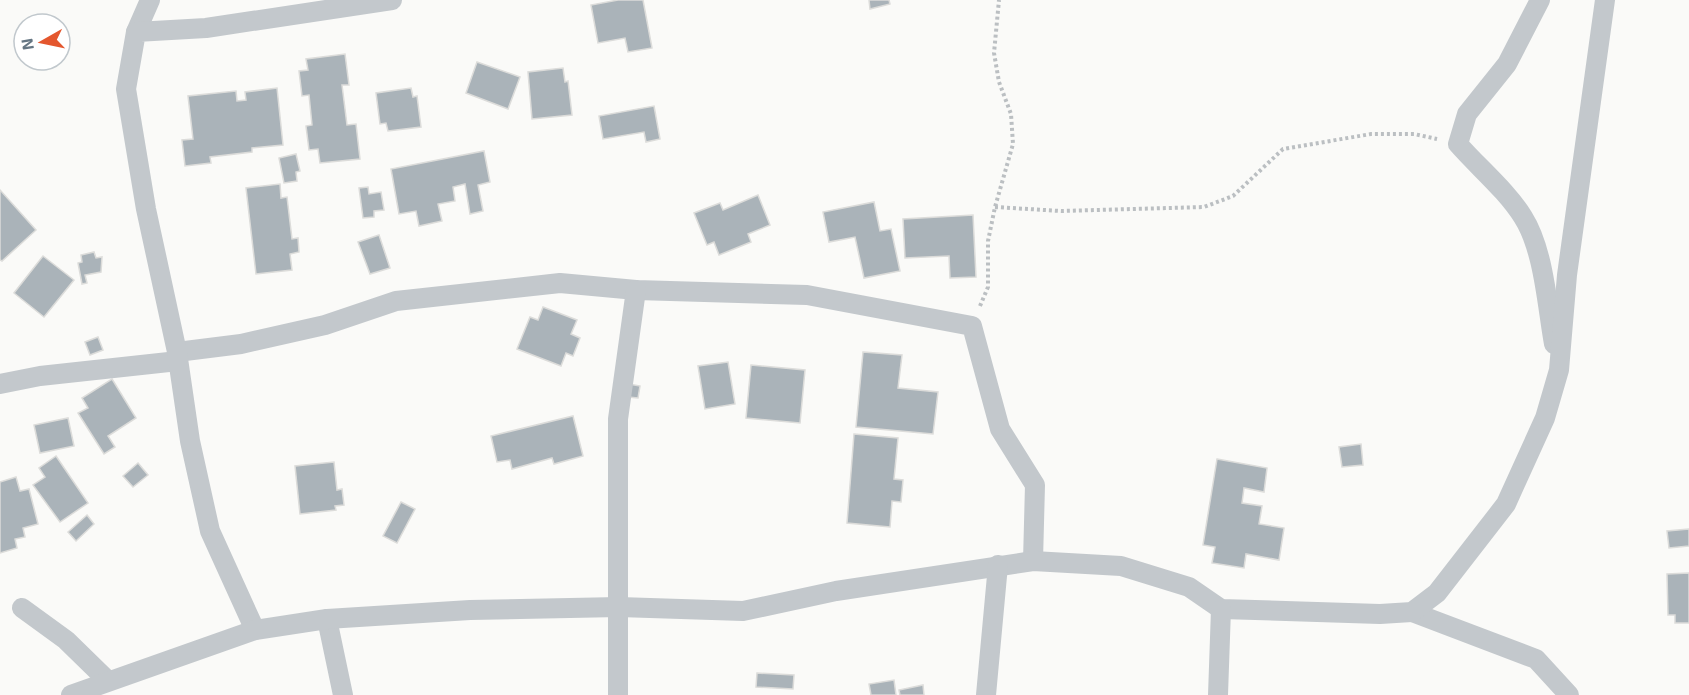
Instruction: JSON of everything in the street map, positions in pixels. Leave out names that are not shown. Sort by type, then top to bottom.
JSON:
[{"type":"street","points":[[150,0],[136,32],[126,88],[146,209],[178,356],[190,441],[210,531],[255,630]]},
{"type":"street","points":[[136,32],[206,28],[392,0]]},
{"type":"street","points":[[1540,0],[1507,64],[1467,114],[1458,144],[1504,192],[1524,218],[1536,245],[1559,370]]},
{"type":"street","points":[[1412,612],[1437,594],[1506,504],[1545,418],[1559,370],[1567,275],[1605,0]]},
{"type":"street","points":[[0,384],[178,356],[262,340],[325,325],[396,301],[560,283],[636,290],[807,296],[972,326],[1000,429],[1012,452],[1032,477],[1035,486],[1033,561]]},
{"type":"street","points":[[618,695],[618,419],[636,290]]},
{"type":"street","points":[[71,695],[255,630],[327,619],[470,610],[619,607],[743,611],[836,591],[1033,561],[1121,566],[1189,587],[1221,609],[1380,614],[1412,612],[1536,659],[1569,695]]},
{"type":"street","points":[[986,695],[998,565]]},
{"type":"street","points":[[22,608],[66,640],[108,681]]},
{"type":"street","points":[[1218,695],[1221,609]]},
{"type":"street","points":[[327,619],[343,695]]},
{"type":"path","points":[[972,326],[988,287],[988,241],[1013,144],[1011,114],[999,82],[994,53],[999,0]]},
{"type":"path","points":[[995,207],[1061,211],[1204,207],[1233,196],[1283,150],[1371,134],[1414,134],[1458,144]]},
{"type":"building","points":[[618,0],[643,0],[652,48],[628,52],[625,38],[598,43],[591,5]]},
{"type":"building","points":[[869,0],[889,0],[890,4],[870,9]]},
{"type":"building","points":[[345,54],[349,85],[342,85],[347,125],[356,124],[360,159],[320,163],[318,149],[309,150],[306,126],[312,125],[309,95],[302,96],[299,71],[308,70],[306,59]]},
{"type":"building","points":[[477,62],[520,77],[508,109],[466,93]]},
{"type":"building","points":[[563,68],[565,82],[568,81],[572,115],[532,119],[528,72]]},
{"type":"building","points":[[277,88],[283,145],[252,148],[252,152],[210,157],[211,163],[185,166],[182,140],[193,139],[188,96],[236,91],[237,101],[246,100],[245,92]]},
{"type":"building","points":[[411,88],[413,97],[417,96],[421,127],[388,131],[386,123],[380,124],[376,93]]},
{"type":"building","points":[[654,106],[660,139],[646,142],[644,132],[603,139],[599,116]]},
{"type":"building","points":[[484,151],[490,182],[478,185],[483,211],[470,214],[465,184],[453,187],[455,201],[438,204],[442,221],[419,226],[416,211],[399,214],[391,169]]},
{"type":"building","points":[[296,154],[300,171],[296,172],[297,181],[284,183],[279,158]]},
{"type":"building","points":[[280,184],[281,198],[287,197],[292,239],[298,238],[299,252],[290,254],[292,270],[256,274],[246,188]]},
{"type":"building","points":[[368,187],[369,194],[381,192],[384,210],[374,211],[374,217],[363,218],[359,188]]},
{"type":"building","points":[[0,190],[36,230],[2,261],[0,260]]},
{"type":"building","points":[[758,195],[770,225],[748,234],[751,242],[719,255],[714,242],[707,245],[694,213],[720,203],[723,210]]},
{"type":"building","points":[[874,202],[880,231],[891,229],[900,271],[864,278],[855,237],[829,242],[823,212]]},
{"type":"building","points":[[973,215],[976,277],[950,278],[949,256],[905,258],[903,219]]},
{"type":"building","points":[[379,235],[390,268],[370,274],[358,242]]},
{"type":"building","points":[[94,252],[96,258],[102,257],[101,272],[85,275],[87,283],[82,284],[78,263],[82,262],[81,255]]},
{"type":"building","points":[[43,256],[74,280],[44,317],[14,293]]},
{"type":"building","points":[[543,307],[577,320],[571,334],[580,338],[573,356],[566,353],[561,366],[517,349],[530,317],[538,320]]},
{"type":"building","points":[[98,337],[103,350],[90,355],[85,342]]},
{"type":"building","points":[[863,352],[902,355],[898,388],[938,392],[933,434],[856,427]]},
{"type":"building","points":[[728,362],[735,404],[705,409],[698,366]]},
{"type":"building","points":[[751,365],[805,370],[800,423],[746,418]]},
{"type":"building","points":[[112,379],[136,418],[108,436],[115,447],[104,454],[78,413],[88,408],[82,398]]},
{"type":"building","points":[[629,384],[640,386],[638,398],[628,397]]},
{"type":"building","points":[[573,416],[583,456],[554,464],[552,458],[512,469],[510,460],[497,462],[491,436]]},
{"type":"building","points":[[68,418],[74,446],[40,453],[34,425]]},
{"type":"building","points":[[854,434],[898,438],[894,479],[903,480],[901,502],[892,501],[890,527],[847,523]]},
{"type":"building","points":[[1361,444],[1363,465],[1342,467],[1339,447]]},
{"type":"building","points":[[56,456],[88,503],[60,522],[33,485],[45,477],[39,468]]},
{"type":"building","points":[[1217,459],[1267,468],[1264,492],[1244,488],[1242,503],[1262,506],[1259,524],[1284,528],[1279,560],[1246,554],[1244,568],[1212,563],[1215,547],[1203,545]]},
{"type":"building","points":[[334,462],[337,490],[342,489],[344,505],[335,506],[336,510],[300,514],[295,466]]},
{"type":"building","points":[[138,463],[148,475],[133,487],[123,476]]},
{"type":"building","points":[[16,477],[20,491],[29,489],[38,524],[23,528],[25,537],[15,539],[17,548],[0,553],[0,482]]},
{"type":"building","points":[[401,502],[415,509],[397,543],[383,536]]},
{"type":"building","points":[[87,515],[94,524],[76,541],[68,532]]},
{"type":"building","points":[[1689,529],[1689,546],[1669,548],[1667,531]]},
{"type":"building","points":[[1689,573],[1689,623],[1675,623],[1675,615],[1668,615],[1667,574]]},
{"type":"building","points":[[757,673],[794,675],[793,689],[756,687]]},
{"type":"building","points":[[894,680],[896,695],[871,695],[869,684]]},
{"type":"building","points":[[923,685],[924,695],[900,695],[899,690]]}]
